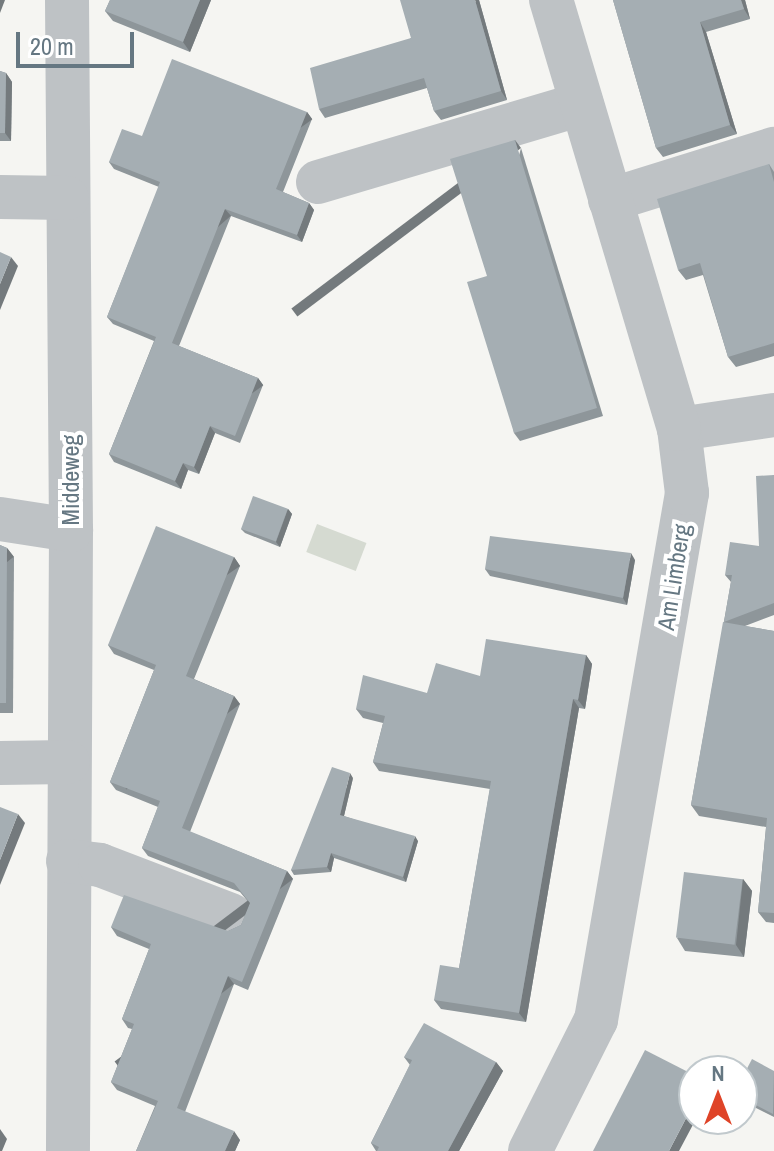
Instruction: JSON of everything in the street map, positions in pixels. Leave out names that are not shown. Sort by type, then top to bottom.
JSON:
[{"type":"street","name":"Middeweg","points":[[67,0],[71,530],[68,1151]]},
{"type":"street","name":"Am Limberg","points":[[530,1151],[596,1020],[687,493],[679,429],[551,0]]},
{"type":"street","points":[[318,182],[582,104]]},
{"type":"street","points":[[610,200],[774,149]]},
{"type":"street","points":[[0,197],[67,198]]},
{"type":"street","points":[[679,429],[774,415]]},
{"type":"street","points":[[0,519],[71,530]]},
{"type":"street","points":[[0,763],[68,762]]},
{"type":"street","points":[[68,861],[100,865],[231,915]]},
{"type":"shaded area","points":[[317,524],[366,543],[356,571],[306,552]]},
{"type":"building","points":[[110,0],[200,0],[183,42],[105,11]]},
{"type":"building","points":[[400,0],[475,0],[501,91],[434,111],[424,78],[319,109],[310,68],[411,38]]},
{"type":"building","points":[[613,0],[741,0],[744,9],[700,22],[730,125],[656,148]]},
{"type":"building","points":[[172,59],[307,112],[276,189],[309,203],[297,235],[225,209],[172,343],[258,378],[235,436],[210,426],[194,467],[183,463],[175,481],[109,454],[156,337],[107,317],[160,182],[109,162],[122,129],[142,136]]},
{"type":"building","points":[[0,71],[6,73],[5,133],[0,133]]},
{"type":"building","points":[[515,140],[597,408],[514,433],[467,282],[487,276],[450,159]]},
{"type":"building","points":[[769,164],[774,182],[774,343],[728,357],[700,263],[678,270],[657,199]]},
{"type":"building","points":[[0,252],[11,257],[0,284]]},
{"type":"building","points":[[774,475],[774,603],[724,622],[732,575],[725,575],[730,542],[759,546],[756,476]]},
{"type":"building","points":[[253,496],[288,509],[276,542],[241,529]]},
{"type":"building","points":[[156,526],[234,557],[186,676],[234,696],[182,828],[287,871],[242,982],[228,976],[177,1108],[234,1131],[225,1151],[136,1151],[158,1101],[111,1082],[134,1024],[122,1019],[151,944],[111,927],[124,895],[228,931],[241,925],[250,903],[234,883],[142,848],[160,801],[110,782],[156,665],[108,645]]},
{"type":"building","points":[[490,536],[631,553],[623,598],[485,569]]},
{"type":"building","points":[[0,545],[7,548],[6,703],[0,703]]},
{"type":"building","points":[[723,622],[774,631],[774,913],[758,912],[767,818],[691,805]]},
{"type":"building","points":[[486,639],[586,655],[578,700],[573,699],[519,1013],[434,1000],[440,965],[459,968],[491,781],[373,762],[385,716],[356,709],[363,675],[427,693],[436,663],[480,676]]},
{"type":"building","points":[[332,767],[350,773],[340,815],[415,836],[403,877],[331,853],[327,867],[291,870]]},
{"type":"building","points":[[0,807],[18,814],[0,860]]},
{"type":"building","points":[[684,872],[743,879],[735,945],[676,938]]},
{"type":"building","points":[[424,1023],[496,1062],[448,1151],[377,1151],[379,1147],[371,1143],[412,1060],[404,1057]]},
{"type":"building","points":[[645,1050],[678,1067],[678,1134],[669,1151],[593,1151]]},
{"type":"building","points":[[758,1062],[774,1071],[773,1114],[758,1106]]}]
